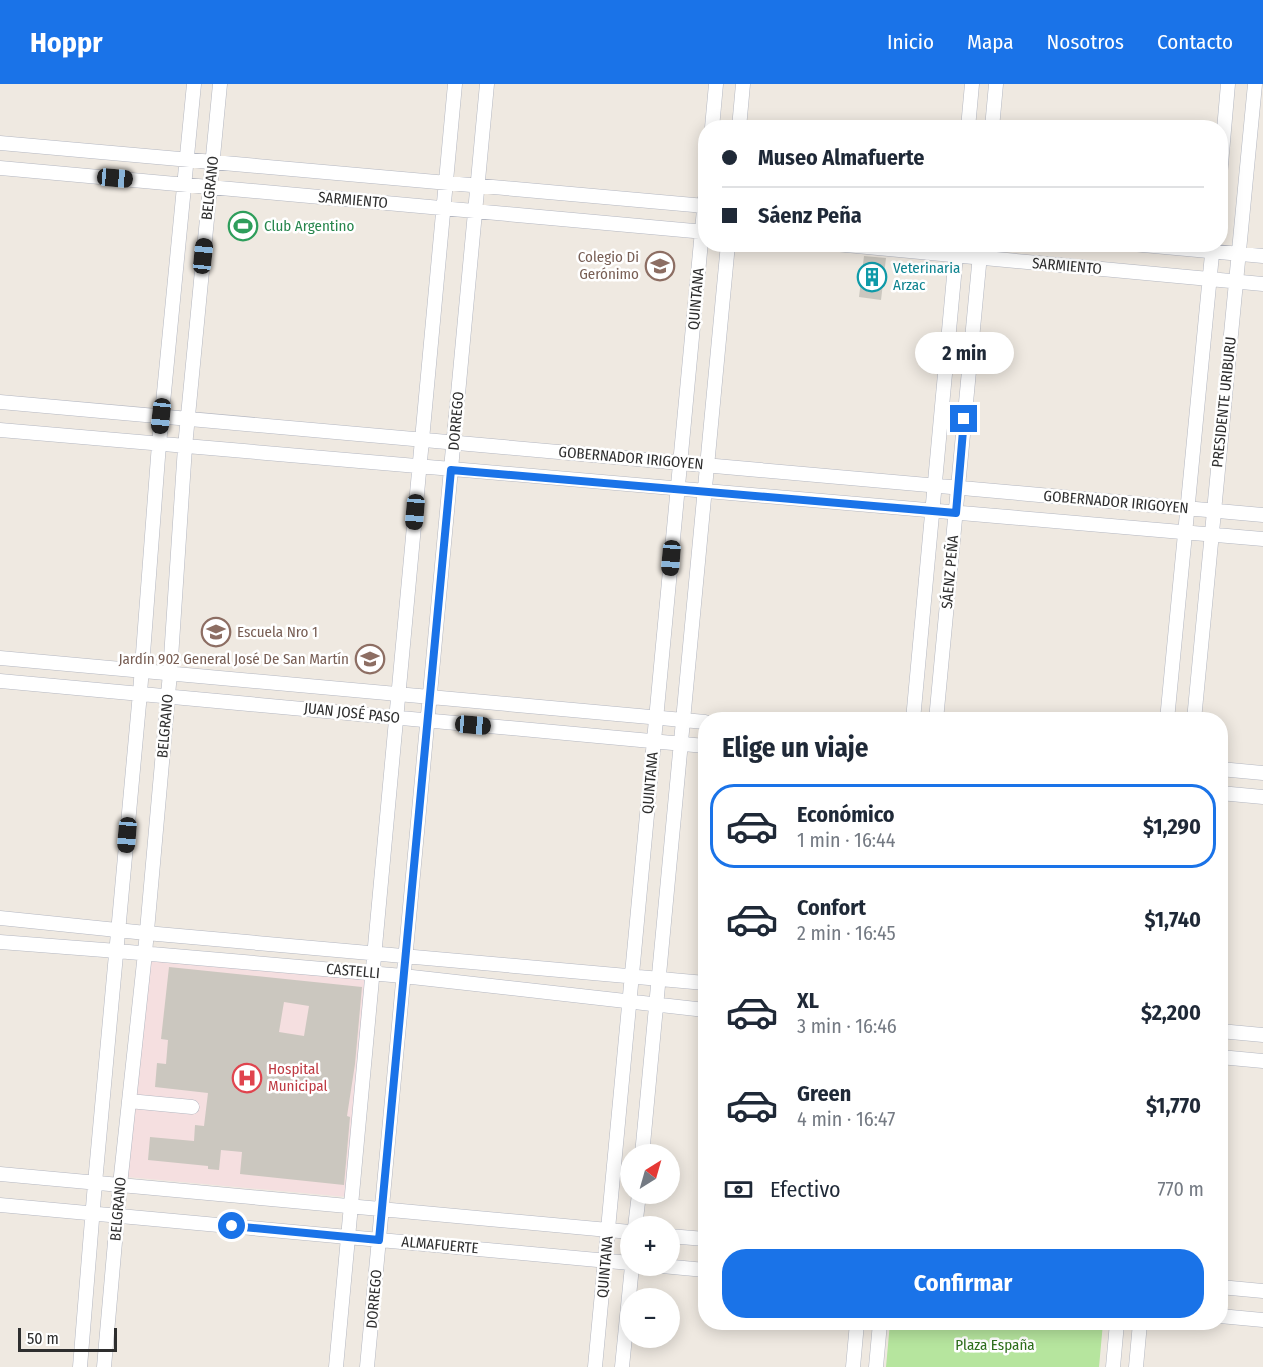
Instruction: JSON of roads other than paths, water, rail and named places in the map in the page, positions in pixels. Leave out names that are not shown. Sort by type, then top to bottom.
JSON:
[{"type":"street","name":"BELGRANO","points":[[80,1367],[142,672],[161,416],[194,84]]},
{"type":"street","name":"BELGRANO","points":[[104,1367],[117,1215],[145,953],[170,673],[185,447],[220,84]]},
{"type":"street","points":[[336,1367],[455,84]]},
{"type":"street","name":"DORREGO","points":[[367,1367],[487,84]]},
{"type":"street","points":[[713,120],[716,84]]},
{"type":"street","points":[[739,120],[743,84]]},
{"type":"street","points":[[969,120],[972,84]]},
{"type":"street","points":[[993,120],[996,84]]},
{"type":"street","points":[[1225,120],[1228,84]]},
{"type":"street","name":"PRESIDENTE URIBURU","points":[[1195,712],[1255,84]]},
{"type":"street","name":"SARMIENTO","points":[[0,143],[698,205]]},
{"type":"street","name":"SARMIENTO","points":[[0,168],[698,232]]},
{"type":"street","name":"QUINTANA","points":[[595,1367],[701,252]]},
{"type":"street","name":"QUINTANA","points":[[643,1144],[727,252]]},
{"type":"street","name":"SÁENZ PEÑA","points":[[914,712],[956,252]]},
{"type":"street","name":"SÁENZ PEÑA","points":[[937,712],[980,252]]},
{"type":"street","name":"SARMIENTO","points":[[988,252],[1263,284]]},
{"type":"street","name":"PRESIDENTE URIBURU","points":[[1168,712],[1213,252]]},
{"type":"street","points":[[1228,252],[1263,256]]},
{"type":"street","name":"GOBERNADOR IRIGOYEN","points":[[0,402],[1263,515]]},
{"type":"street","name":"GOBERNADOR IRIGOYEN","points":[[0,430],[1263,539]]},
{"type":"street","name":"JUAN JOSÉ PASO","points":[[0,658],[698,721]]},
{"type":"street","name":"JUAN JOSÉ PASO","points":[[0,681],[698,745]]},
{"type":"street","points":[[1228,770],[1263,773]]},
{"type":"street","points":[[1228,795],[1263,798]]},
{"type":"street","name":"CASTELLI","points":[[0,918],[698,982]]},
{"type":"street","name":"CASTELLI","points":[[0,942],[373,973],[698,1009]]},
{"type":"street","points":[[1228,1032],[1263,1035]]},
{"type":"street","points":[[1228,1058],[1263,1061]]},
{"type":"street","points":[[129,1101],[192,1107]]},
{"type":"street","name":"ALMAFUERTE","points":[[0,1174],[620,1231]]},
{"type":"street","name":"ALMAFUERTE","points":[[0,1204],[620,1263]]},
{"type":"street","points":[[680,1237],[698,1238]]},
{"type":"street","points":[[680,1268],[698,1269]]},
{"type":"street","name":"QUINTANA","points":[[622,1367],[630,1276]]},
{"type":"street","points":[[1228,1288],[1263,1291]]},
{"type":"street","points":[[1228,1317],[1263,1320]]},
{"type":"street","points":[[853,1367],[856,1330]]},
{"type":"street","points":[[876,1367],[879,1330]]},
{"type":"street","points":[[1113,1367],[1116,1330]]},
{"type":"street","points":[[1136,1367],[1139,1330]]},
{"type":"place","name":"Club Argentino","points":[[243,226]]},
{"type":"place","name":"Colegio Di Gerónimo","points":[[660,266]]},
{"type":"place","name":"Veterinaria Arzac","points":[[872,277]]},
{"type":"place","name":"Escuela Nro 1","points":[[216,632]]},
{"type":"place","name":"Jardín 902 General José De San Martín","points":[[370,659]]},
{"type":"place","name":"Hospital Municipal","points":[[247,1078]]},
{"type":"park label","name":"Plaza España","points":[[995,1345]]}]
